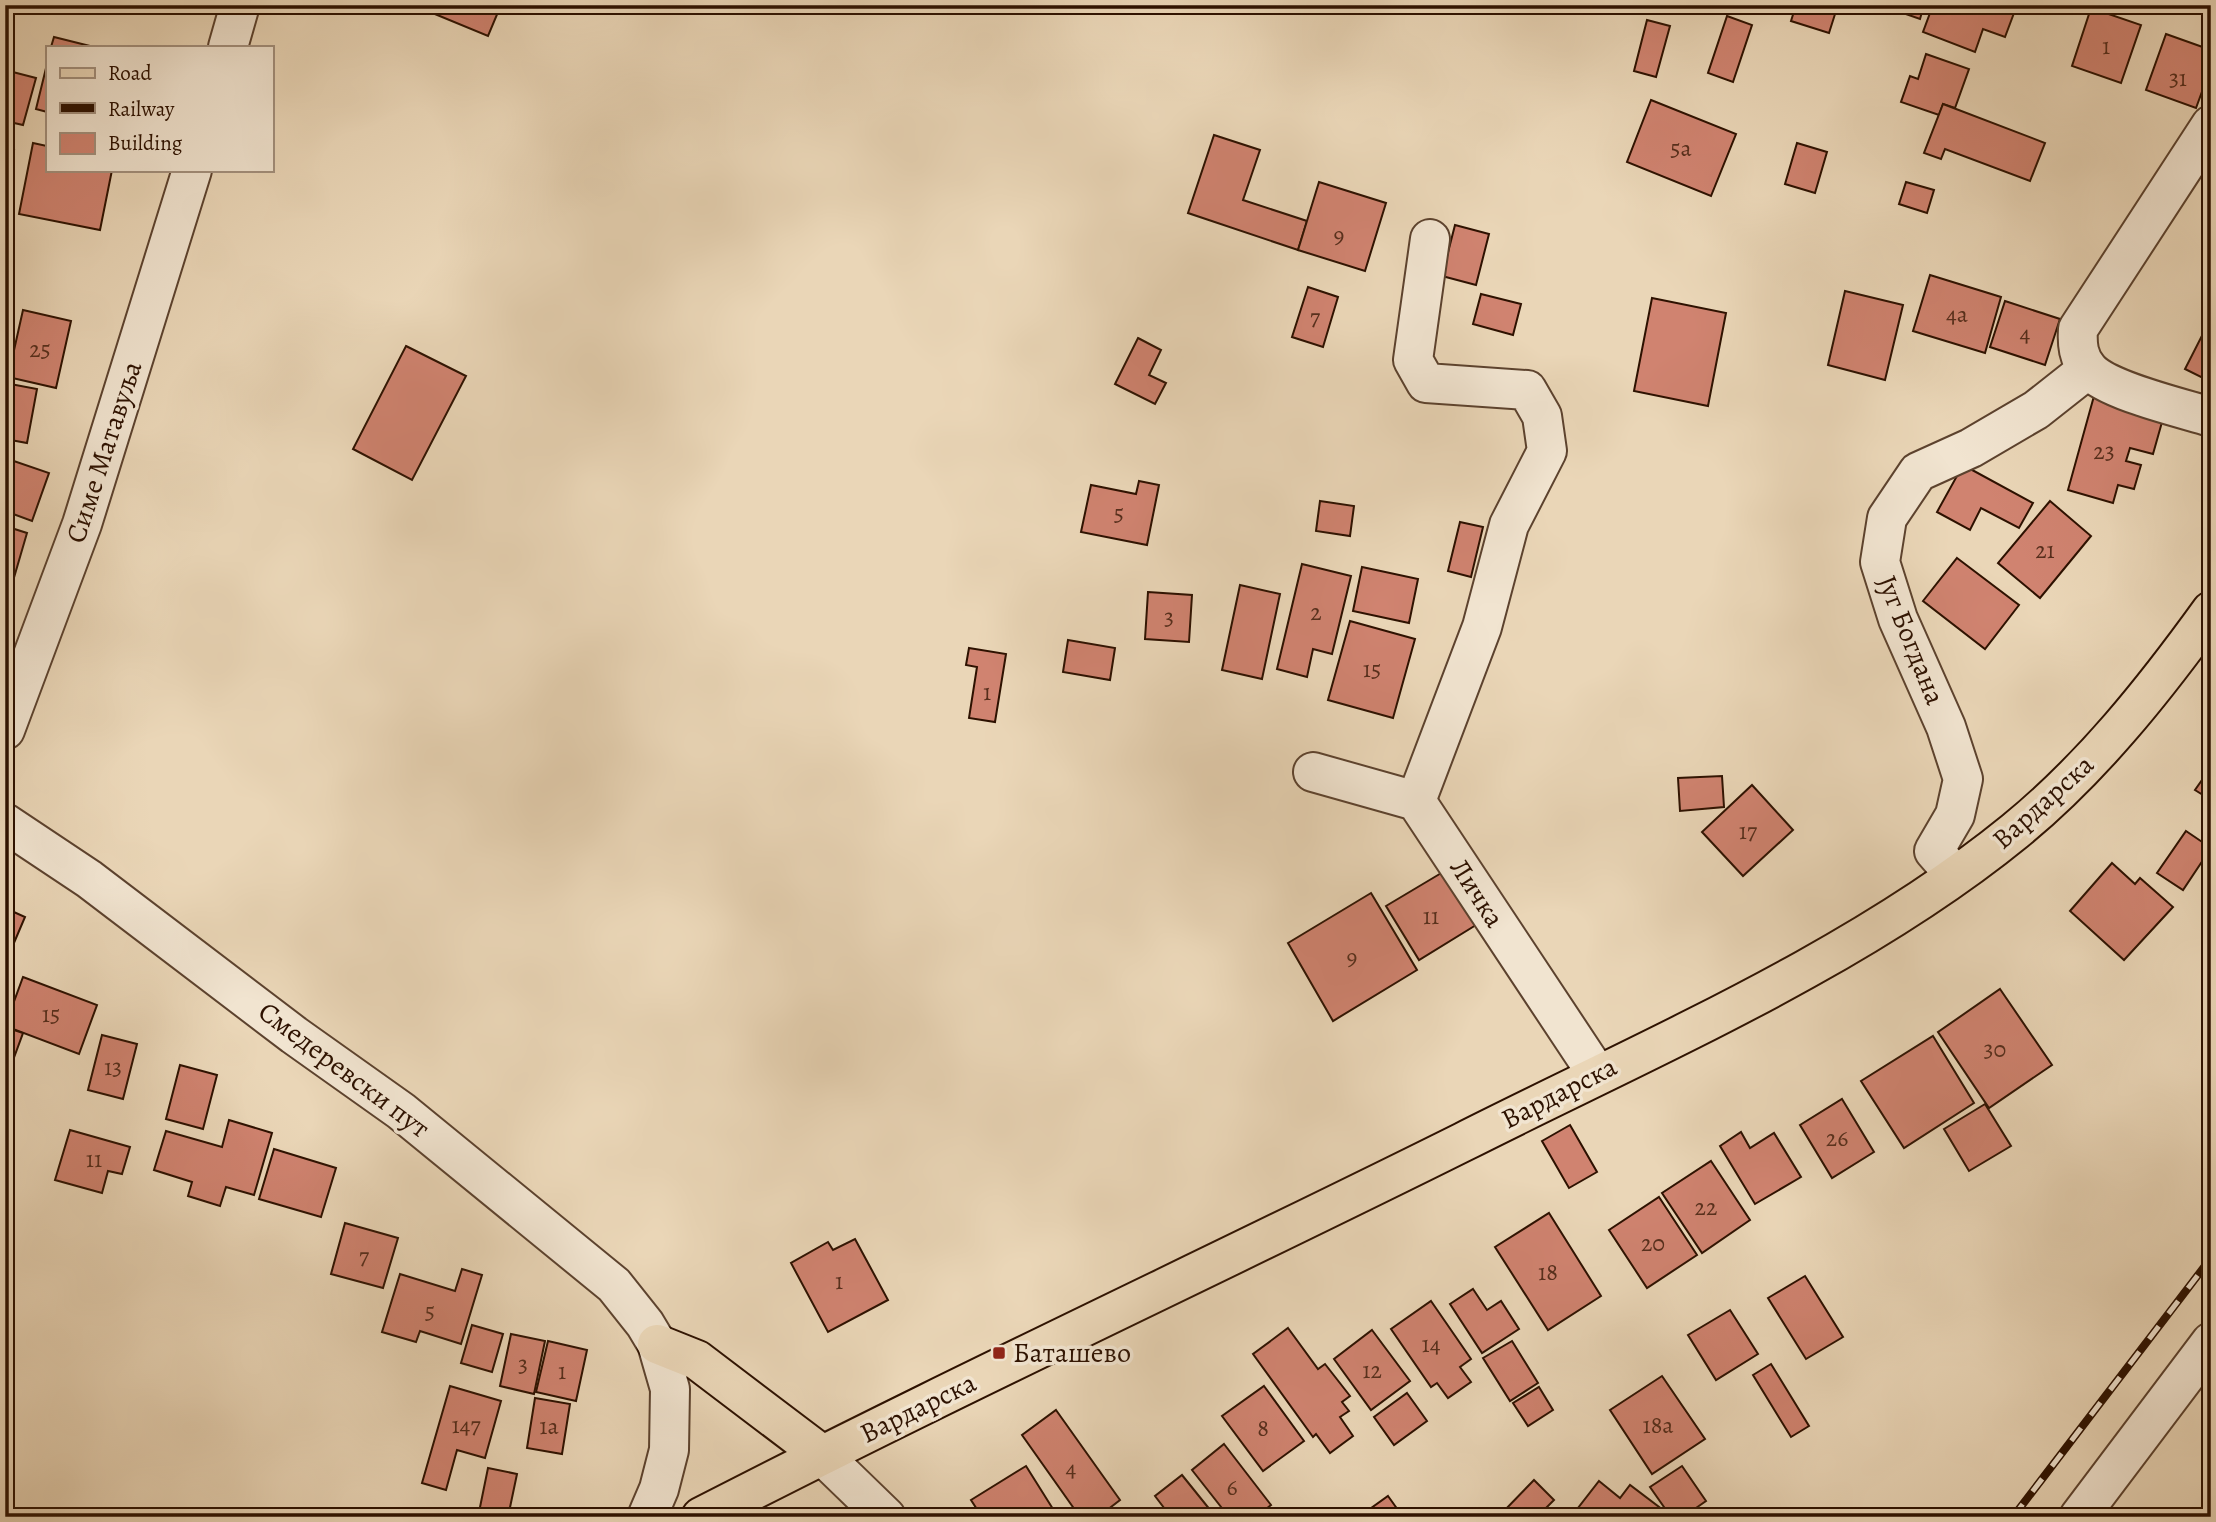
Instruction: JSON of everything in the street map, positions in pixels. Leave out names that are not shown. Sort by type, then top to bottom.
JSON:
[{"type":"main road","name":"Вардарска","points":[[701,1517],[821,1454],[1196,1275],[1806,969],[1955,874],[2014,832],[2069,782],[2131,713],[2211,611]]},
{"type":"main road","points":[[657,1344],[697,1360],[821,1454]]},
{"type":"street","points":[[228,46],[240,5]]},
{"type":"street","points":[[2211,125],[2078,329],[2077,344],[2088,369],[2108,383],[2211,417]]},
{"type":"street","name":"Симе Матавуља","points":[[5,730],[82,524],[191,172]]},
{"type":"street","points":[[1314,772],[1416,800],[1482,627],[1509,525],[1546,451],[1542,416],[1527,390],[1426,383],[1413,360],[1430,239]]},
{"type":"street","name":"Југ Богдана","points":[[1955,874],[1934,851],[1955,816],[1963,779],[1946,727],[1898,620],[1880,562],[1887,518],[1919,472],[1971,448],[2036,410],[2088,369]]},
{"type":"street","name":"Личка","points":[[1416,800],[1597,1074]]},
{"type":"street","name":"Смедеревски пут","points":[[5,823],[89,879],[432,1136],[592,1264],[632,1306],[657,1344],[670,1389],[671,1423],[665,1468],[647,1517]]},
{"type":"street","points":[[2079,1517],[2211,1342]]},
{"type":"street","points":[[821,1454],[886,1517]]},
{"type":"building","points":[[413,5],[501,5],[488,36]]},
{"type":"building","points":[[1796,5],[1818,5],[1836,11],[1829,33],[1791,21]]},
{"type":"building","points":[[1880,5],[1924,5],[1920,19]]},
{"type":"building","points":[[1933,5],[2017,5],[2005,37],[1983,29],[1975,52],[1923,32]]},
{"type":"building","points":[[2091,8],[2141,25],[2121,83],[2072,66]]},
{"type":"building","points":[[1727,16],[1752,25],[1733,82],[1708,73]]},
{"type":"building","points":[[1647,20],[1670,26],[1656,77],[1634,71]]},
{"type":"building","points":[[2166,34],[2211,50],[2211,67],[2196,108],[2146,90]]},
{"type":"building","points":[[54,37],[90,46],[51,46]]},
{"type":"building","points":[[1926,54],[1969,69],[1955,108],[1943,104],[1939,115],[1901,102],[1910,76],[1918,79]]},
{"type":"building","points":[[46,68],[46,112],[36,109]]},
{"type":"building","points":[[5,70],[36,78],[23,125],[5,121]]},
{"type":"building","points":[[1651,100],[1736,134],[1711,196],[1627,162]]},
{"type":"building","points":[[1943,104],[2045,143],[2030,181],[1945,149],[1941,159],[1924,153]]},
{"type":"building","points":[[1214,135],[1260,150],[1243,200],[1307,221],[1298,250],[1188,213]]},
{"type":"building","points":[[33,143],[46,146],[46,172],[112,172],[100,230],[19,214]]},
{"type":"building","points":[[1797,143],[1827,152],[1815,193],[1785,184]]},
{"type":"building","points":[[5,147],[14,150],[5,184]]},
{"type":"building","points":[[1319,182],[1386,203],[1365,271],[1298,250]]},
{"type":"building","points":[[1906,182],[1934,190],[1927,213],[1899,204]]},
{"type":"building","points":[[1455,225],[1489,234],[1476,285],[1442,276]]},
{"type":"building","points":[[1930,275],[2001,297],[1985,353],[1913,331]]},
{"type":"building","points":[[1308,287],[1338,297],[1323,347],[1292,337]]},
{"type":"building","points":[[1845,291],[1903,305],[1885,380],[1828,365]]},
{"type":"building","points":[[1481,294],[1521,304],[1513,335],[1473,324]]},
{"type":"building","points":[[1652,298],[1726,313],[1708,406],[1634,391]]},
{"type":"building","points":[[2005,301],[2060,319],[2045,365],[1990,347]]},
{"type":"building","points":[[23,310],[71,321],[56,388],[8,377]]},
{"type":"building","points":[[2211,318],[2211,382],[2185,369]]},
{"type":"building","points":[[1138,338],[1161,350],[1149,375],[1166,383],[1155,404],[1115,384]]},
{"type":"building","points":[[406,346],[466,376],[412,480],[353,449]]},
{"type":"building","points":[[5,383],[37,389],[27,443],[5,439]]},
{"type":"building","points":[[2094,396],[2164,415],[2153,454],[2130,448],[2126,461],[2141,465],[2134,489],[2118,485],[2113,503],[2068,490]]},
{"type":"building","points":[[5,458],[49,473],[32,521],[5,511]]},
{"type":"building","points":[[1963,465],[2033,503],[2019,528],[1981,508],[1970,530],[1937,512]]},
{"type":"building","points":[[1139,481],[1159,485],[1147,545],[1081,532],[1091,485],[1136,494]]},
{"type":"building","points":[[1320,501],[1354,506],[1350,536],[1316,531]]},
{"type":"building","points":[[2050,501],[2091,536],[2040,598],[1998,563]]},
{"type":"building","points":[[1460,522],[1483,527],[1471,577],[1448,571]]},
{"type":"building","points":[[5,526],[27,533],[13,581],[5,579]]},
{"type":"building","points":[[1957,558],[2019,605],[1985,649],[1923,601]]},
{"type":"building","points":[[1302,564],[1351,576],[1332,654],[1313,649],[1307,677],[1277,669]]},
{"type":"building","points":[[1362,567],[1418,579],[1409,623],[1353,611]]},
{"type":"building","points":[[1240,585],[1280,594],[1262,679],[1222,670]]},
{"type":"building","points":[[1148,592],[1192,595],[1189,642],[1145,639]]},
{"type":"building","points":[[1350,621],[1415,639],[1393,718],[1328,700]]},
{"type":"building","points":[[1068,640],[1115,648],[1110,680],[1063,672]]},
{"type":"building","points":[[969,648],[1006,654],[995,722],[969,718],[977,667],[966,665]]},
{"type":"building","points":[[2209,770],[2211,771],[2211,800],[2195,790]]},
{"type":"building","points":[[1722,776],[1724,807],[1680,811],[1678,778]]},
{"type":"building","points":[[1752,785],[1793,830],[1743,876],[1702,832]]},
{"type":"building","points":[[2186,831],[2211,848],[2183,890],[2157,873]]},
{"type":"building","points":[[2112,863],[2135,884],[2140,878],[2173,907],[2124,960],[2070,911]]},
{"type":"building","points":[[1443,872],[1476,925],[1419,960],[1386,906]]},
{"type":"building","points":[[1371,893],[1417,970],[1333,1021],[1288,943]]},
{"type":"building","points":[[5,908],[25,917],[5,964]]},
{"type":"building","points":[[23,977],[97,1005],[79,1054],[5,1026]]},
{"type":"building","points":[[2000,989],[2052,1065],[1989,1108],[1938,1032]]},
{"type":"building","points":[[5,1027],[23,1033],[5,1082]]},
{"type":"building","points":[[102,1035],[137,1044],[123,1099],[88,1090]]},
{"type":"building","points":[[1933,1036],[1974,1103],[1904,1148],[1861,1081]]},
{"type":"building","points":[[180,1065],[217,1075],[203,1129],[166,1119]]},
{"type":"building","points":[[1842,1099],[1874,1152],[1832,1178],[1800,1125]]},
{"type":"building","points":[[1985,1104],[2011,1146],[1969,1171],[1944,1129]]},
{"type":"building","points":[[229,1120],[272,1133],[254,1195],[226,1187],[220,1206],[188,1196],[192,1182],[154,1170],[166,1131],[222,1147]]},
{"type":"building","points":[[1570,1125],[1597,1172],[1569,1188],[1542,1141]]},
{"type":"building","points":[[70,1130],[130,1147],[122,1174],[108,1171],[102,1193],[55,1180]]},
{"type":"building","points":[[1741,1132],[1750,1148],[1774,1133],[1801,1177],[1755,1204],[1720,1146]]},
{"type":"building","points":[[274,1149],[336,1168],[321,1217],[259,1199]]},
{"type":"building","points":[[1711,1161],[1750,1220],[1702,1253],[1662,1193]]},
{"type":"building","points":[[1659,1197],[1697,1255],[1647,1288],[1609,1230]]},
{"type":"building","points":[[1549,1213],[1601,1296],[1548,1330],[1495,1247]]},
{"type":"building","points":[[345,1223],[398,1238],[383,1288],[331,1274]]},
{"type":"building","points":[[855,1239],[888,1300],[828,1332],[791,1263],[828,1242],[833,1250]]},
{"type":"building","points":[[462,1269],[482,1275],[461,1344],[420,1331],[416,1342],[382,1332],[400,1274],[455,1291]]},
{"type":"building","points":[[1805,1276],[1843,1337],[1806,1359],[1768,1298]]},
{"type":"building","points":[[1473,1289],[1487,1310],[1501,1301],[1519,1329],[1482,1353],[1450,1304]]},
{"type":"building","points":[[1431,1301],[1471,1359],[1460,1367],[1471,1382],[1448,1398],[1437,1383],[1431,1387],[1391,1329]]},
{"type":"building","points":[[1730,1310],[1758,1354],[1716,1380],[1688,1335]]},
{"type":"building","points":[[472,1325],[503,1334],[492,1372],[461,1363]]},
{"type":"building","points":[[1288,1328],[1318,1369],[1325,1364],[1350,1396],[1342,1402],[1349,1411],[1340,1417],[1353,1436],[1330,1453],[1316,1434],[1313,1437],[1253,1354]]},
{"type":"building","points":[[1372,1330],[1410,1381],[1371,1410],[1334,1359]]},
{"type":"building","points":[[511,1334],[545,1341],[534,1394],[500,1386]]},
{"type":"building","points":[[548,1341],[587,1350],[576,1401],[536,1392]]},
{"type":"building","points":[[1512,1341],[1538,1383],[1510,1401],[1483,1358]]},
{"type":"building","points":[[1771,1364],[1809,1426],[1791,1437],[1753,1375]]},
{"type":"building","points":[[1662,1376],[1705,1439],[1652,1474],[1610,1410]]},
{"type":"building","points":[[450,1386],[501,1401],[485,1458],[457,1450],[446,1490],[422,1483]]},
{"type":"building","points":[[1264,1386],[1304,1441],[1263,1471],[1222,1416]]},
{"type":"building","points":[[1539,1387],[1553,1410],[1528,1426],[1513,1403]]},
{"type":"building","points":[[1407,1393],[1427,1421],[1394,1445],[1374,1417]]},
{"type":"building","points":[[535,1398],[570,1404],[562,1454],[527,1448]]},
{"type":"building","points":[[1056,1410],[1120,1500],[1102,1514],[1104,1517],[1080,1517],[1022,1435]]},
{"type":"building","points":[[1224,1444],[1271,1505],[1256,1517],[1229,1517],[1192,1470]]},
{"type":"building","points":[[1026,1466],[1058,1517],[982,1517],[971,1500]]},
{"type":"building","points":[[1682,1466],[1706,1501],[1683,1517],[1671,1517],[1650,1487]]},
{"type":"building","points":[[488,1468],[517,1474],[508,1517],[478,1517]]},
{"type":"building","points":[[1182,1475],[1215,1516],[1171,1517],[1155,1496]]},
{"type":"building","points":[[1534,1480],[1554,1500],[1537,1517],[1504,1517],[1501,1514]]},
{"type":"building","points":[[1599,1481],[1620,1498],[1630,1485],[1667,1513],[1664,1517],[1571,1517]]},
{"type":"building","points":[[1388,1496],[1403,1517],[1371,1517],[1367,1511]]},
{"type":"railway","points":[[2013,1517],[2211,1258]]},
{"type":"place","name":"Баташево","points":[[999,1353]]}]
